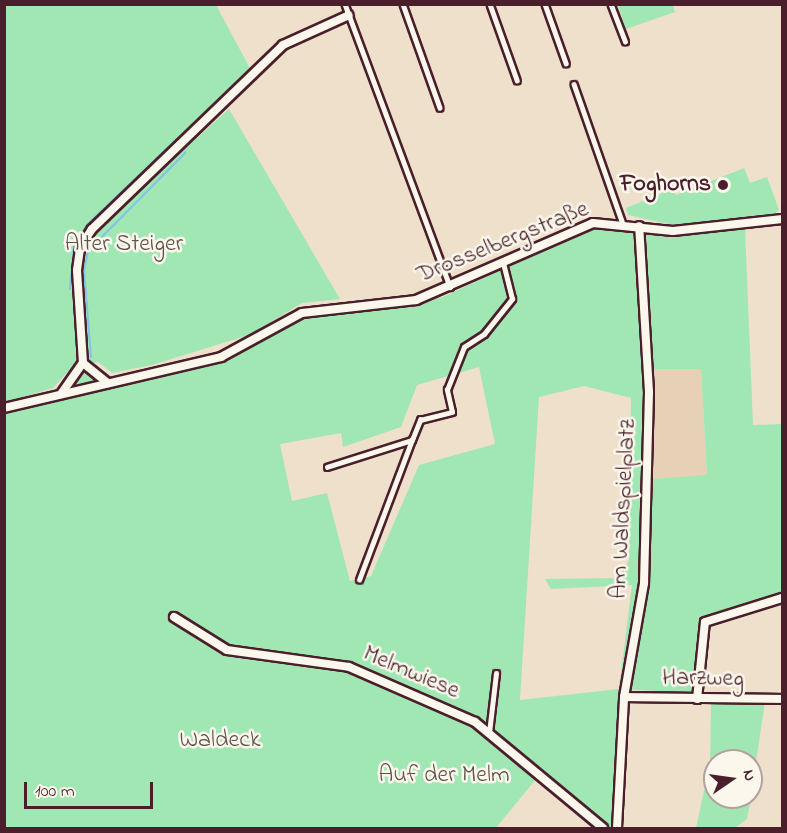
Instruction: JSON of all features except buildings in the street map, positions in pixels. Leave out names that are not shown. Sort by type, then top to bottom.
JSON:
[{"type":"street","points":[[61,394],[83,363],[80,248],[118,202],[283,45],[349,15]]},
{"type":"street","name":"Drosselbergstraße","points":[[4,408],[221,357],[302,313],[390,305],[450,287],[583,227],[623,224],[673,231],[783,219]]},
{"type":"street","name":"Am Waldspielplatz","points":[[617,828],[624,697],[644,583],[649,392],[639,226]]},
{"type":"street","points":[[83,363],[108,383]]},
{"type":"street","points":[[697,699],[705,622],[783,598]]},
{"type":"street","name":"Melmwiese","points":[[174,617],[227,650],[365,672],[489,733],[603,828]]},
{"type":"street","name":"Harzweg","points":[[624,697],[783,699]]},
{"type":"lane","points":[[345,4],[450,287]]},
{"type":"lane","points":[[403,4],[440,108]]},
{"type":"lane","points":[[490,4],[517,80]]},
{"type":"lane","points":[[545,4],[566,63]]},
{"type":"lane","points":[[611,4],[625,42]]},
{"type":"lane","points":[[574,84],[623,224]]},
{"type":"lane","points":[[359,580],[420,420],[452,412],[447,390],[461,353],[508,308],[511,289],[503,264]]},
{"type":"lane","points":[[327,467],[412,440]]},
{"type":"lane","points":[[489,733],[496,673]]},
{"type":"shaded area","points":[[654,369],[701,369],[707,476],[653,479]]},
{"type":"green space","name":"Alter Steiger","points":[[5,5],[216,5],[252,72],[188,131],[197,138],[229,109],[340,299],[302,303],[249,335],[152,365],[112,373],[98,362],[73,366],[53,388],[5,402]]},
{"type":"green space","points":[[618,5],[673,5],[675,12],[626,29]]},
{"type":"green space","points":[[744,168],[750,183],[767,177],[779,210],[774,214],[672,225],[628,215],[626,208],[670,190],[669,185],[676,195]]},
{"type":"green space","points":[[617,227],[665,237],[745,228],[753,425],[782,424],[781,596],[701,619],[694,693],[619,689],[612,828],[593,828],[536,779],[496,828],[5,828],[5,414],[222,362],[305,317],[443,297],[587,230]],"holes":[[[479,367],[495,444],[419,465],[371,576],[350,581],[327,493],[292,501],[280,444],[341,433],[343,447],[401,427],[417,385]],[[654,369],[701,369],[707,475],[653,479]],[[584,386],[631,398],[629,560],[618,578],[545,579],[551,589],[632,585],[619,689],[520,700],[539,397]]]},
{"type":"green space","points":[[83,371],[96,382],[72,388]]},
{"type":"green space","points":[[765,702],[758,749],[710,749],[711,703]]},
{"type":"green space","points":[[703,796],[703,809],[749,809],[747,819],[735,828],[696,828]]},
{"type":"waterway","points":[[70,289],[74,246],[87,225],[177,139]]},
{"type":"waterway","points":[[91,357],[84,270],[88,251],[186,152]]},
{"type":"place","name":"Foghorns","points":[[723,185]]},
{"type":"park label","name":"Waldeck","points":[[220,741]]},
{"type":"park label","name":"Auf der Melm","points":[[444,776]]}]
